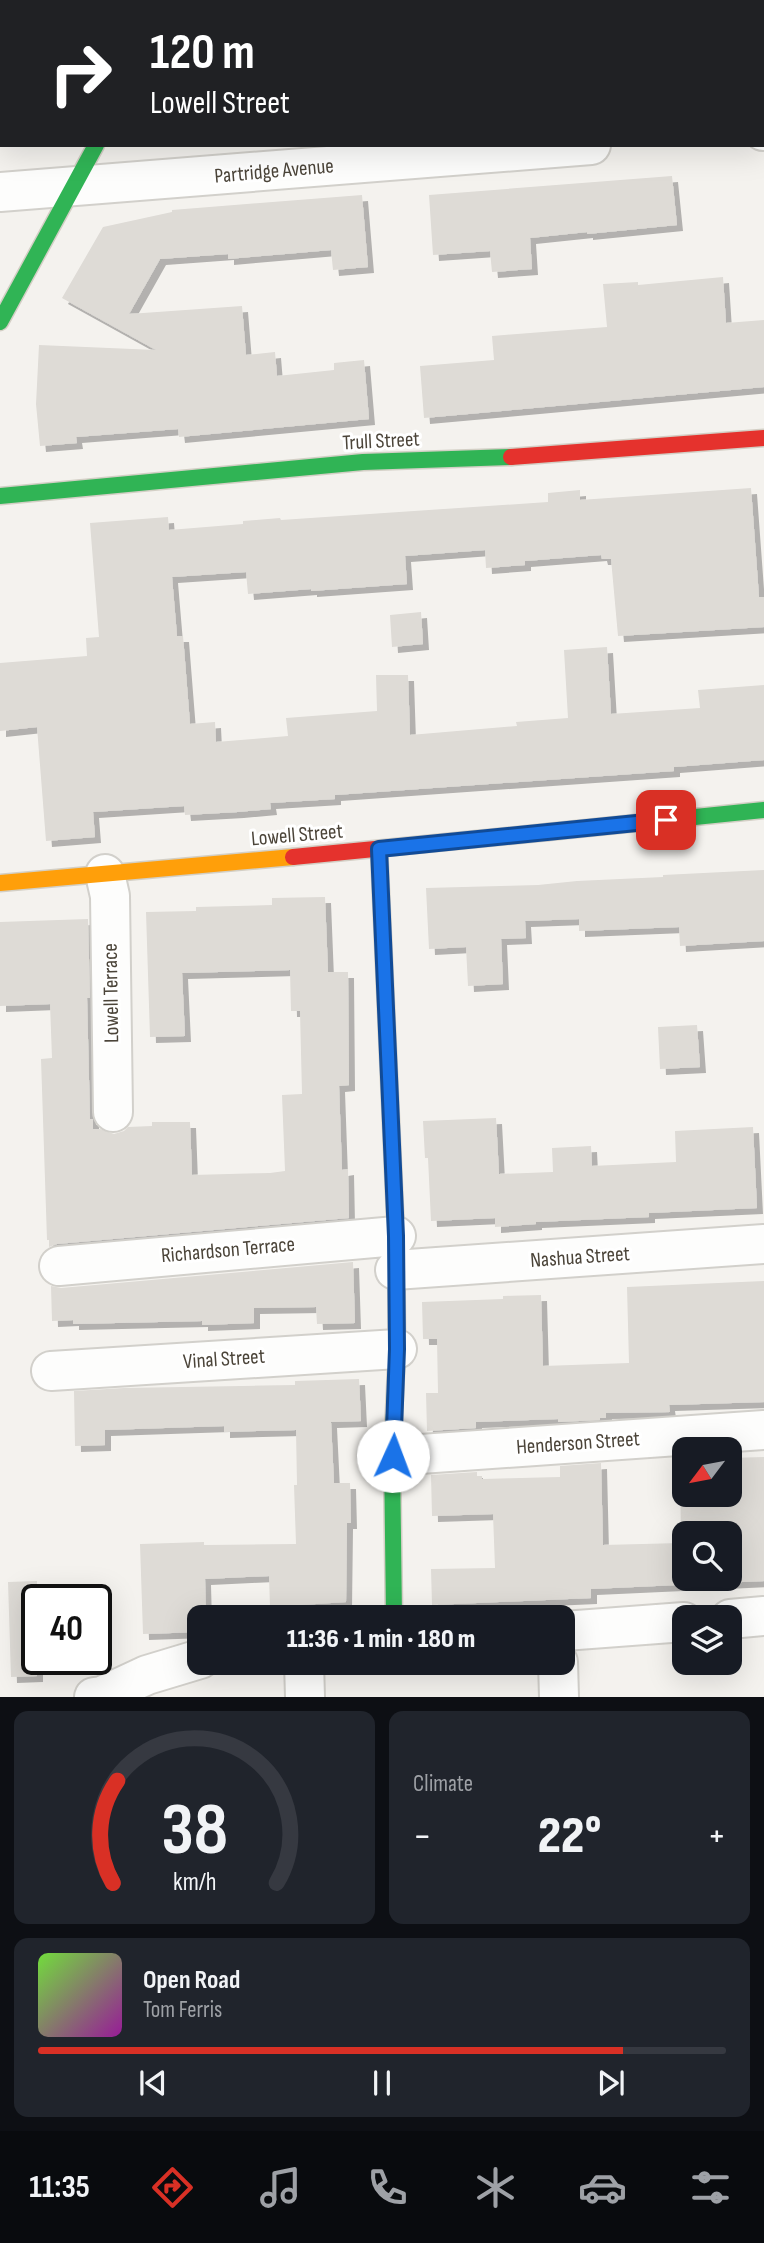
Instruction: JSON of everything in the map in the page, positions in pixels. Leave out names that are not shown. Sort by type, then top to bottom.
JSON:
[{"type":"street","points":[[0,322],[95,147]]},
{"type":"street","name":"Partridge Avenue","points":[[0,192],[565,147]]},
{"type":"street","name":"Trull Street","points":[[0,496],[363,462],[523,457],[764,438]]},
{"type":"street","name":"Lowell Street","points":[[0,883],[379,849],[764,810]]},
{"type":"street","points":[[379,849],[396,1253],[394,1605]]},
{"type":"street","name":"Lowell Terrace","points":[[105,874],[110,896],[113,1112]]},
{"type":"street","name":"Nashua Street","points":[[396,1253],[764,1244]]},
{"type":"street","name":"Richardson Terrace","points":[[60,1266],[396,1253]]},
{"type":"street","name":"Vinal Street","points":[[51,1371],[397,1349]]},
{"type":"street","name":"Henderson Street","points":[[393,1456],[764,1430]]},
{"type":"street","points":[[742,1618],[764,1616]]},
{"type":"street","points":[[575,1630],[672,1623]]},
{"type":"street","points":[[94,1697],[102,1696],[147,1675],[187,1663]]},
{"type":"street","points":[[304,1675],[305,1697]]},
{"type":"street","points":[[558,1675],[559,1697]]},
{"type":"building","points":[[672,176],[677,225],[530,238],[532,269],[492,272],[490,251],[433,255],[429,195]]},
{"type":"building","points":[[362,195],[368,267],[333,270],[331,250],[228,259],[228,254],[160,259],[129,314],[242,306],[246,355],[275,352],[277,376],[334,370],[334,363],[364,360],[369,419],[179,437],[178,429],[76,437],[77,443],[40,446],[36,404],[39,345],[156,350],[62,298],[103,227],[172,210]]},
{"type":"building","points":[[723,277],[726,323],[764,320],[764,387],[424,418],[420,366],[494,360],[492,336],[607,327],[603,284],[638,282],[638,285]]},
{"type":"building","points":[[751,488],[759,597],[764,597],[764,627],[618,636],[611,559],[602,559],[601,555],[525,561],[525,565],[486,568],[485,550],[405,556],[407,584],[311,591],[248,594],[246,572],[172,577],[177,636],[183,636],[190,724],[215,722],[216,742],[288,736],[286,718],[377,711],[376,675],[408,675],[410,735],[517,726],[516,722],[568,718],[564,650],[607,647],[611,714],[700,708],[698,690],[764,685],[764,760],[674,767],[674,771],[335,795],[335,799],[270,803],[271,809],[238,812],[185,815],[184,806],[93,812],[95,837],[46,841],[37,727],[0,731],[0,663],[87,656],[86,638],[99,637],[90,523],[168,517],[169,530],[280,518],[548,502],[548,493],[580,490],[580,500]]},
{"type":"building","points":[[421,612],[423,644],[392,647],[390,615]]},
{"type":"building","points":[[764,870],[764,941],[680,946],[679,927],[579,931],[579,919],[525,921],[526,938],[501,939],[503,984],[468,986],[466,947],[429,949],[426,888],[538,885]]},
{"type":"building","points":[[325,897],[328,972],[348,972],[349,1085],[339,1086],[342,1170],[348,1169],[349,1218],[57,1244],[49,1247],[41,1059],[52,1058],[50,1004],[0,1006],[0,922],[88,919],[90,998],[87,998],[90,1119],[93,1119],[93,1129],[114,1134],[128,1127],[152,1126],[152,1122],[190,1122],[192,1175],[270,1173],[285,1171],[282,1095],[302,1094],[300,1011],[291,1011],[290,970],[182,973],[185,1036],[150,1037],[146,912],[196,911],[196,907],[272,905],[272,898]]},
{"type":"building","points":[[697,1025],[700,1067],[660,1069],[658,1027]]},
{"type":"building","points":[[496,1118],[499,1174],[553,1172],[552,1148],[591,1146],[592,1166],[676,1162],[675,1131],[753,1127],[757,1208],[649,1213],[649,1217],[536,1222],[495,1227],[495,1218],[431,1221],[423,1121]]},
{"type":"building","points":[[353,1262],[355,1323],[317,1324],[316,1307],[254,1308],[254,1323],[202,1325],[202,1321],[73,1324],[73,1320],[52,1321],[51,1286],[61,1288]]},
{"type":"building","points":[[764,1281],[764,1402],[669,1405],[670,1412],[606,1413],[606,1418],[600,1420],[476,1422],[476,1428],[427,1431],[426,1393],[438,1393],[437,1339],[423,1339],[422,1302],[541,1295],[543,1366],[629,1363],[627,1287]]},
{"type":"building","points":[[359,1379],[361,1421],[331,1422],[334,1483],[350,1483],[351,1523],[347,1523],[346,1602],[270,1605],[269,1576],[205,1579],[206,1605],[187,1605],[187,1632],[143,1634],[140,1544],[296,1544],[296,1430],[224,1432],[224,1426],[105,1430],[105,1445],[75,1446],[74,1391],[295,1385],[295,1381]]},
{"type":"building","points":[[764,1457],[764,1581],[742,1582],[742,1521],[681,1521],[681,1507],[742,1507],[742,1458]]},
{"type":"building","points":[[601,1463],[603,1545],[672,1543],[672,1585],[591,1589],[591,1598],[432,1605],[431,1569],[495,1568],[493,1514],[432,1516],[431,1475],[477,1472],[477,1476],[482,1476],[482,1479],[560,1477],[560,1466]]},
{"type":"building","points":[[37,1581],[37,1584],[21,1584],[21,1675],[37,1676],[11,1677],[8,1582]]},
{"type":"traffic: fast","points":[[0,322],[95,147]]},
{"type":"traffic: fast","points":[[0,496],[363,462],[511,457]]},
{"type":"traffic: fast","points":[[548,832],[764,810]]},
{"type":"traffic: fast","points":[[379,849],[396,1236],[397,1349],[392,1456],[394,1605]]},
{"type":"traffic: slow","points":[[0,883],[293,857]]},
{"type":"traffic: jam","points":[[511,457],[764,438]]},
{"type":"traffic: jam","points":[[293,857],[548,832]]},
{"type":"route","points":[[393,1456],[397,1349],[396,1236],[379,849],[666,820]]}]
